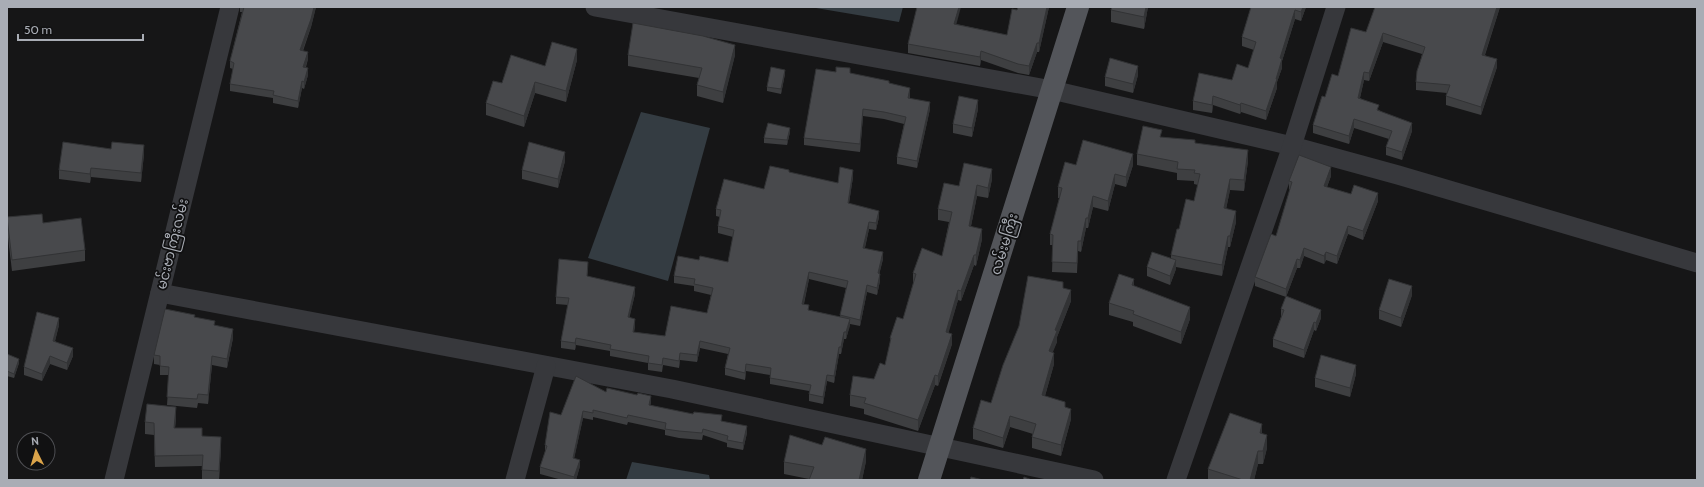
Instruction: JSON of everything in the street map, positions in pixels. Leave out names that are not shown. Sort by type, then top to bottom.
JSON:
[{"type":"main road","name":"လမ်းမကြီး","points":[[929,480],[1078,7]]},
{"type":"street","name":"မင်းဗာကြီးလမ်း","points":[[114,480],[230,7]]},
{"type":"street","points":[[595,7],[648,18],[1052,90],[1292,146],[1398,175],[1697,263]]},
{"type":"street","points":[[1176,480],[1292,146],[1336,7]]},
{"type":"street","points":[[160,293],[672,389],[1094,480]]},
{"type":"street","points":[[515,480],[546,366]]},
{"type":"shaded area","points":[[810,7],[903,7],[899,22]]},
{"type":"shaded area","points":[[641,112],[710,128],[668,281],[588,258]]},
{"type":"shaded area","points":[[632,462],[709,475],[710,480],[626,480]]},
{"type":"building","points":[[244,7],[314,7],[300,50],[308,52],[303,67],[308,68],[304,82],[302,81],[298,101],[273,95],[274,91],[230,84],[234,63],[230,61]]},
{"type":"building","points":[[917,7],[959,7],[954,24],[1007,35],[1012,9],[1017,10],[1018,7],[1047,7],[1039,43],[1037,43],[1029,66],[1018,64],[981,51],[980,57],[908,44]]},
{"type":"building","points":[[1112,7],[1146,7],[1144,17],[1111,10]]},
{"type":"building","points":[[1251,7],[1303,7],[1301,12],[1295,10],[1280,58],[1282,59],[1277,79],[1266,111],[1241,103],[1240,105],[1213,96],[1212,105],[1193,101],[1199,73],[1232,80],[1237,64],[1248,68],[1256,42],[1242,37]]},
{"type":"building","points":[[1375,7],[1497,7],[1482,55],[1497,59],[1481,107],[1446,96],[1450,85],[1416,82],[1417,71],[1425,47],[1383,33],[1369,73],[1364,72],[1358,98],[1379,105],[1377,110],[1412,123],[1402,152],[1386,147],[1392,131],[1354,119],[1349,136],[1313,125],[1322,96],[1325,97],[1332,74],[1338,76],[1351,28],[1366,32]]},
{"type":"building","points":[[633,23],[703,36],[735,45],[723,92],[697,85],[702,68],[628,55]]},
{"type":"building","points":[[552,42],[577,49],[566,91],[535,82],[524,116],[486,103],[493,81],[502,83],[511,55],[545,66]]},
{"type":"building","points":[[1110,58],[1138,66],[1133,84],[1105,77]]},
{"type":"building","points":[[771,67],[785,70],[781,89],[767,87]]},
{"type":"building","points":[[836,67],[850,68],[850,73],[889,81],[889,83],[910,88],[908,98],[930,102],[917,161],[897,157],[906,117],[884,112],[863,109],[860,144],[804,138],[816,69],[836,72]]},
{"type":"building","points":[[959,96],[978,100],[972,128],[953,124]]},
{"type":"building","points":[[768,123],[790,128],[787,140],[764,138]]},
{"type":"building","points":[[1143,126],[1162,130],[1160,137],[1195,140],[1195,143],[1248,150],[1244,180],[1230,179],[1224,208],[1236,211],[1230,236],[1228,236],[1222,265],[1171,255],[1186,199],[1194,201],[1200,174],[1194,173],[1195,170],[1177,169],[1178,162],[1137,154]]},
{"type":"building","points":[[1083,140],[1133,154],[1126,177],[1115,174],[1108,201],[1093,196],[1081,241],[1078,241],[1077,263],[1052,262],[1053,235],[1050,234],[1062,188],[1058,187],[1065,162],[1076,165]]},
{"type":"building","points":[[63,142],[111,149],[112,142],[144,145],[141,173],[91,168],[90,174],[59,170]]},
{"type":"building","points":[[529,142],[565,152],[558,179],[522,170]]},
{"type":"building","points":[[1299,155],[1331,167],[1324,186],[1351,194],[1354,185],[1378,193],[1363,231],[1348,226],[1337,256],[1326,252],[1324,256],[1304,248],[1300,260],[1297,259],[1286,289],[1255,277],[1271,234],[1276,236],[1292,182],[1289,181]]},
{"type":"building","points":[[964,163],[992,169],[988,188],[977,185],[969,226],[982,229],[976,255],[974,255],[961,291],[958,290],[946,332],[952,334],[938,376],[935,375],[918,420],[864,403],[866,398],[850,395],[853,376],[874,379],[880,363],[885,365],[890,338],[897,317],[903,319],[916,274],[913,273],[922,248],[942,256],[952,212],[938,209],[944,183],[959,186]]},
{"type":"building","points":[[770,166],[789,170],[789,172],[838,183],[840,167],[853,170],[848,203],[879,211],[876,223],[869,222],[863,248],[883,252],[878,273],[880,274],[877,288],[867,285],[860,320],[840,315],[848,281],[809,272],[802,304],[809,305],[808,310],[850,319],[846,332],[844,332],[841,347],[839,347],[834,376],[827,375],[823,397],[809,394],[811,385],[770,378],[771,368],[746,364],[745,373],[725,368],[730,348],[700,341],[697,355],[680,353],[679,361],[663,358],[662,365],[648,363],[649,356],[610,349],[611,345],[576,338],[575,343],[561,341],[569,298],[556,297],[559,259],[588,262],[587,276],[635,287],[628,317],[635,319],[633,332],[665,336],[671,306],[707,313],[713,288],[694,284],[695,279],[674,276],[678,256],[699,260],[700,256],[728,262],[734,230],[718,226],[721,210],[716,209],[724,179],[764,189]]},
{"type":"building","points":[[42,214],[43,223],[81,218],[85,250],[12,260],[7,217]]},
{"type":"building","points":[[1152,252],[1176,260],[1170,276],[1147,267]]},
{"type":"building","points":[[1119,274],[1134,279],[1132,285],[1190,307],[1181,332],[1133,314],[1134,311],[1109,303]]},
{"type":"building","points":[[1028,276],[1063,282],[1063,288],[1071,290],[1055,330],[1057,331],[1049,351],[1054,353],[1042,395],[1065,402],[1065,407],[1071,409],[1061,445],[1032,437],[1036,424],[1010,416],[1003,438],[973,428],[981,400],[991,403],[1003,365],[1019,326]]},
{"type":"building","points":[[1389,279],[1412,286],[1401,318],[1379,310]]},
{"type":"building","points":[[1286,296],[1321,310],[1316,323],[1314,322],[1304,350],[1273,339],[1284,310],[1281,309]]},
{"type":"building","points":[[165,309],[195,315],[194,317],[215,321],[214,325],[233,329],[227,359],[212,356],[208,395],[198,394],[197,399],[167,397],[169,367],[160,366],[160,356],[154,355]]},
{"type":"building","points":[[37,312],[59,318],[53,341],[73,348],[67,363],[50,356],[42,374],[24,367]]},
{"type":"building","points":[[7,354],[19,359],[14,374],[7,371]]},
{"type":"building","points":[[1321,355],[1356,365],[1350,388],[1315,378]]},
{"type":"building","points":[[576,376],[606,392],[607,388],[637,395],[638,393],[651,396],[649,405],[693,414],[694,412],[722,415],[721,421],[747,426],[743,443],[727,440],[728,436],[703,429],[702,433],[665,429],[666,423],[628,415],[627,418],[593,410],[593,413],[583,411],[573,458],[580,460],[574,477],[540,467],[547,446],[545,445],[550,412],[561,415]]},
{"type":"building","points":[[147,404],[176,407],[174,428],[202,428],[202,436],[221,437],[219,471],[202,470],[203,455],[155,456],[154,423],[145,422]]},
{"type":"building","points":[[1230,413],[1262,424],[1260,433],[1267,435],[1263,451],[1258,451],[1250,480],[1243,480],[1208,469]]},
{"type":"building","points":[[790,435],[822,445],[825,437],[866,449],[859,480],[809,480],[814,467],[784,462]]},
{"type":"building","points":[[971,477],[983,480],[970,480]]},
{"type":"building","points":[[1024,477],[1032,480],[1023,480]]}]
